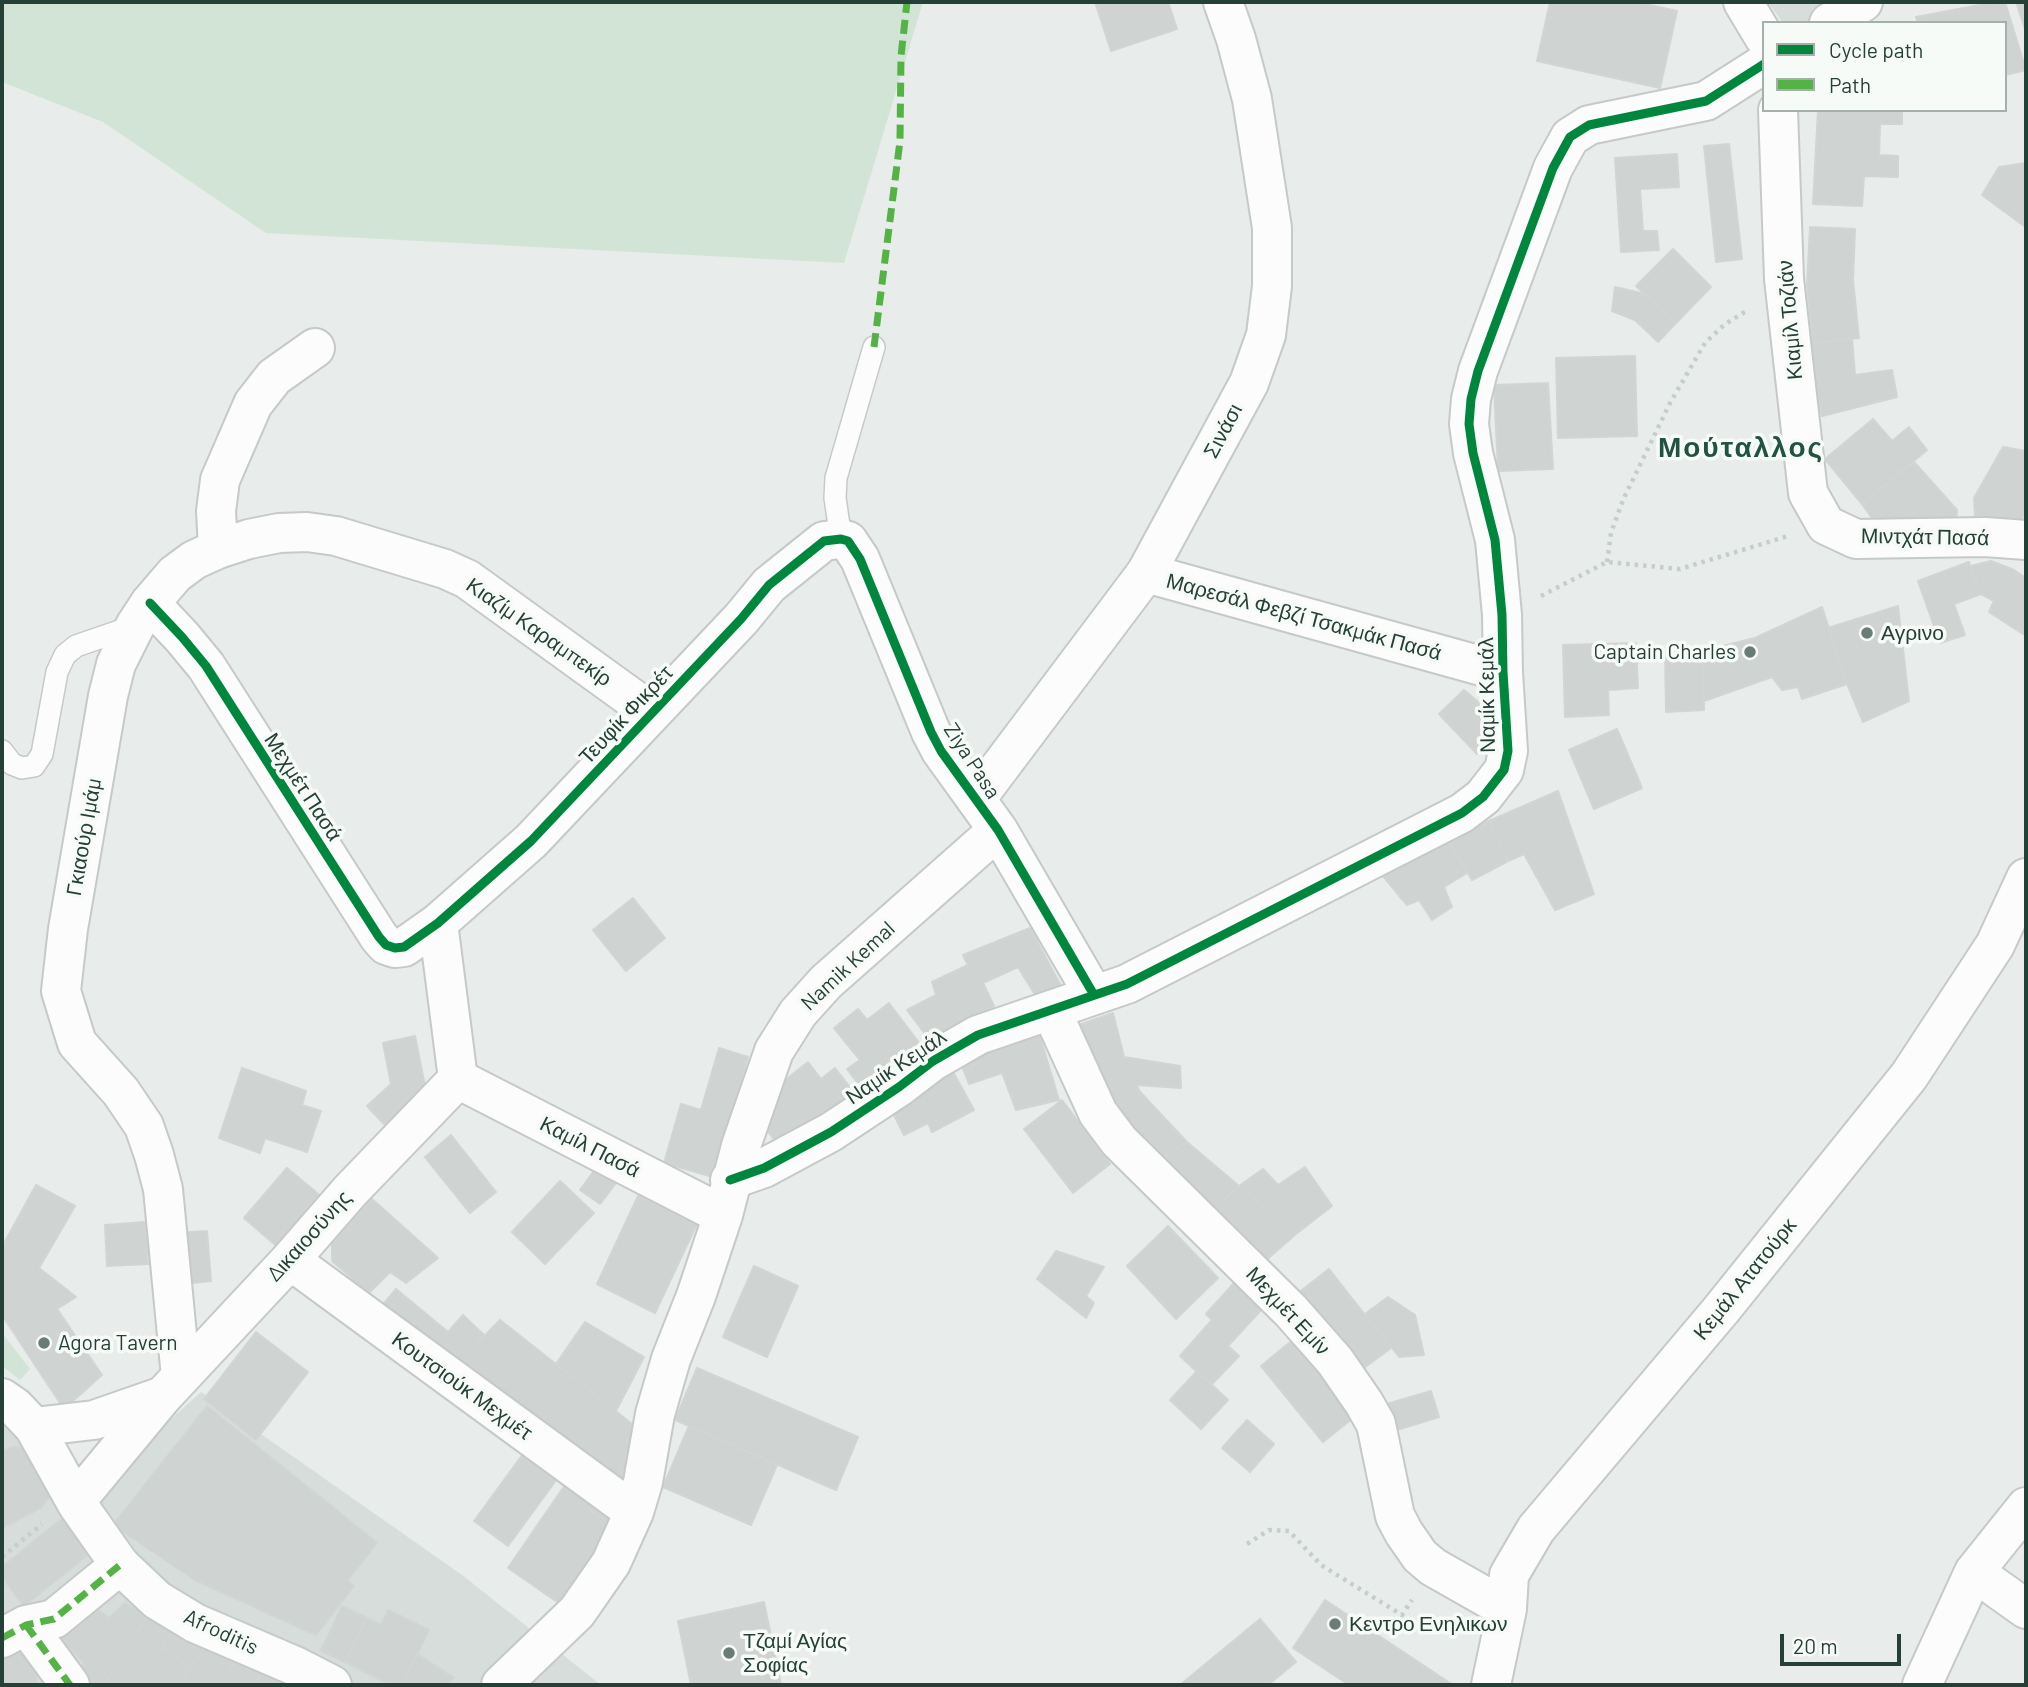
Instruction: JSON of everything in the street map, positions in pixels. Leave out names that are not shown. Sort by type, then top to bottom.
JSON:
[{"type":"street","name":"Σινάσι","points":[[976,799],[1146,573],[1249,383],[1266,335],[1272,286],[1272,228],[1252,99],[1223,2]]},
{"type":"street","points":[[1743,2],[1762,34]]},
{"type":"street","points":[[1832,21],[1863,2]]},
{"type":"street","name":"Ναμίκ Κεμάλ","points":[[727,1198],[764,1168],[831,1132],[933,1061],[978,1035],[1139,978],[1462,813],[1483,797],[1504,770],[1508,751],[1502,615],[1495,540],[1473,453],[1469,424],[1471,399],[1478,371],[1553,168],[1570,137],[1589,125],[1706,102],[1762,65]]},
{"type":"street","name":"Κιαμίλ Τοζιάν","points":[[1778,112],[1784,279],[1808,493],[1826,525]]},
{"type":"street","points":[[218,549],[216,511],[220,480],[253,404],[274,377],[315,348]]},
{"type":"street","name":"Μιντχάτ Πασά","points":[[1826,525],[1856,539],[1985,537],[2026,540]]},
{"type":"street","name":"Κιαζίμ Καραμπεκίρ","points":[[218,549],[279,533],[307,533],[336,536],[445,569],[485,590],[651,712]]},
{"type":"street","name":"Τευφίκ Φικρέτ","points":[[438,923],[531,841],[741,619],[769,585],[824,541],[841,539]]},
{"type":"street","name":"Ziya Pasa","points":[[841,539],[848,541],[860,559],[931,732],[998,830],[1094,995]]},
{"type":"street","name":"Γκιαούρ Ιμάμ","points":[[172,1386],[163,1189],[154,1155],[145,1126],[121,1092],[77,1043],[61,991],[68,929],[108,695],[116,664],[142,615],[175,574],[194,560],[218,549]]},
{"type":"street","name":"Μαρεσάλ Φεβζί Τσακμάκ Πασά","points":[[1146,573],[1503,672]]},
{"type":"street","name":"Μεχμέτ Πασά","points":[[142,615],[182,637],[206,666],[386,945],[404,947],[438,923]]},
{"type":"street","name":"Namik Kemal","points":[[727,1198],[774,1051],[798,1013],[826,982],[998,830]]},
{"type":"street","name":"Κεμάλ Ατατούρκ","points":[[1491,1685],[1507,1609],[1509,1575],[1536,1529],[1721,1310],[1909,1076],[1995,945],[2026,878]]},
{"type":"street","points":[[438,923],[457,1079]]},
{"type":"street","name":"Μεχμέτ Εμίν","points":[[1051,1010],[1098,1113],[1119,1141],[1291,1311],[1335,1361],[1364,1403],[1376,1424],[1395,1516],[1420,1556],[1433,1567],[1507,1609]]},
{"type":"street","name":"Δικαιοσύνης","points":[[77,1503],[172,1386],[290,1261],[350,1191],[457,1079]]},
{"type":"street","name":"Καμίλ Πασά","points":[[457,1079],[727,1198]]},
{"type":"street","points":[[502,1685],[576,1612],[611,1563],[634,1512],[643,1482],[655,1414],[671,1359],[696,1296],[727,1198]]},
{"type":"street","name":"Κουτσιούκ Μεχμέτ","points":[[290,1261],[634,1512]]},
{"type":"street","name":"Δικαιοσύνης","points":[[34,1427],[94,1420],[172,1386]]},
{"type":"street","name":"Afroditis","points":[[2,1398],[34,1427],[77,1503],[120,1565],[157,1600],[195,1623],[332,1685]]},
{"type":"street","points":[[1922,1685],[1974,1572],[2026,1507]]},
{"type":"street","points":[[70,1685],[14,1631],[54,1619],[120,1565]]},
{"type":"street","points":[[1974,1572],[2026,1609]]},
{"type":"lane","points":[[841,539],[835,498],[836,478],[874,347]]},
{"type":"lane","points":[[2,751],[12,764],[22,768],[34,766],[42,754],[57,671],[65,655],[76,646],[142,615]]},
{"type":"path","points":[[1607,562],[1611,533],[1623,500],[1671,402],[1704,343],[1725,324],[1753,307],[1784,279]]},
{"type":"path","points":[[1502,615],[1607,562],[1680,569],[1826,525]]},
{"type":"path","points":[[2,1556],[52,1516],[77,1503]]},
{"type":"path","points":[[1247,1544],[1269,1530],[1289,1531],[1321,1565],[1402,1615],[1433,1567]]},
{"type":"shaded area","points":[[1768,2],[1862,2],[1822,21],[1782,21]]},
{"type":"shaded area","points":[[201,1392],[462,1575],[601,1685],[2,1685],[2,1420],[25,1439],[68,1513]]},
{"type":"green space","points":[[2,2],[923,2],[844,263],[266,233],[103,122],[2,82]]},
{"type":"green space","points":[[2,1333],[30,1369],[20,1380],[2,1366]]},
{"type":"building","points":[[1095,2],[1168,2],[1177,29],[1111,51]]},
{"type":"building","points":[[1550,2],[1636,2],[1677,11],[1660,88],[1537,61]]},
{"type":"building","points":[[2005,2],[2026,70],[2007,75],[2007,21],[1917,21],[1916,17]]},
{"type":"building","points":[[2016,2],[2026,2],[2026,32]]},
{"type":"building","points":[[1818,112],[1902,112],[1902,124],[1880,124],[1879,155],[1898,156],[1898,177],[1864,176],[1862,206],[1813,204]]},
{"type":"building","points":[[1729,144],[1742,259],[1716,262],[1704,146]]},
{"type":"building","points":[[1677,154],[1679,187],[1640,189],[1643,231],[1657,231],[1659,250],[1621,252],[1615,158]]},
{"type":"building","points":[[2026,163],[2024,226],[1982,195],[1999,167]]},
{"type":"building","points":[[1810,227],[1855,229],[1853,280],[1859,338],[1813,343],[1807,285]]},
{"type":"building","points":[[1673,249],[1711,287],[1675,324],[1636,286]]},
{"type":"building","points":[[1615,287],[1645,294],[1675,324],[1658,342],[1635,320],[1612,311]]},
{"type":"building","points":[[1852,338],[1855,375],[1892,370],[1897,397],[1822,416],[1812,371],[1813,343]]},
{"type":"building","points":[[1635,356],[1637,436],[1558,438],[1556,358]]},
{"type":"building","points":[[1548,383],[1553,469],[1498,471],[1494,385]]},
{"type":"building","points":[[1873,419],[1892,441],[1909,427],[1927,450],[1862,504],[1825,459]]},
{"type":"building","points":[[2003,447],[2026,451],[2026,496],[2022,521],[1975,516],[1974,498]]},
{"type":"building","points":[[1914,462],[1957,510],[1956,522],[1874,521],[1862,504]]},
{"type":"building","points":[[1991,561],[2026,578],[2026,636],[1989,612],[1994,601],[1981,594],[1971,566]]},
{"type":"building","points":[[1969,562],[1981,594],[1954,604],[1965,635],[1940,643],[1918,581]]},
{"type":"building","points":[[1898,606],[1909,701],[1863,722],[1828,628]]},
{"type":"building","points":[[1822,607],[1847,684],[1802,699],[1798,687],[1782,690],[1772,677],[1704,701],[1702,651],[1755,638]]},
{"type":"building","points":[[1636,643],[1638,688],[1608,690],[1609,715],[1565,717],[1563,645]]},
{"type":"building","points":[[1702,651],[1704,710],[1666,712],[1665,652]]},
{"type":"building","points":[[1464,690],[1483,706],[1498,735],[1477,754],[1439,714]]},
{"type":"building","points":[[1617,729],[1642,788],[1594,809],[1569,750]]},
{"type":"building","points":[[1558,791],[1594,894],[1555,910],[1524,854],[1508,861],[1489,821]]},
{"type":"building","points":[[1489,821],[1508,861],[1472,880],[1449,842]]},
{"type":"building","points":[[1449,842],[1467,873],[1444,887],[1452,907],[1432,920],[1419,900],[1407,905],[1383,876]]},
{"type":"building","points":[[633,898],[665,938],[626,971],[593,930]]},
{"type":"building","points":[[1030,928],[1061,986],[1037,998],[1018,967],[983,983],[994,1006],[929,1039],[907,1010],[936,995],[932,982],[968,965],[963,955]]},
{"type":"building","points":[[889,1003],[923,1048],[865,1093],[847,1069],[860,1060],[834,1028],[858,1009],[867,1020]]},
{"type":"building","points":[[1113,1013],[1124,1057],[1180,1066],[1181,1088],[1136,1085],[1141,1093],[1111,1114],[1073,1027]]},
{"type":"building","points":[[1038,1030],[1059,1100],[1016,1110],[1002,1073],[969,1084],[960,1061]]},
{"type":"building","points":[[415,1036],[425,1086],[385,1125],[367,1106],[391,1084],[383,1043]]},
{"type":"building","points":[[719,1048],[748,1057],[713,1177],[664,1163],[681,1104],[701,1110]]},
{"type":"building","points":[[808,1062],[821,1079],[835,1068],[856,1095],[784,1152],[754,1114],[774,1089]]},
{"type":"building","points":[[242,1068],[306,1091],[302,1105],[321,1111],[307,1152],[265,1138],[260,1153],[219,1138]]},
{"type":"building","points":[[952,1070],[974,1110],[932,1132],[928,1123],[904,1135],[888,1103]]},
{"type":"building","points":[[1141,1093],[1187,1142],[1157,1162],[1111,1114]]},
{"type":"building","points":[[1062,1100],[1110,1164],[1073,1193],[1024,1129]]},
{"type":"building","points":[[451,1135],[496,1192],[470,1213],[425,1157]]},
{"type":"building","points":[[1187,1142],[1239,1186],[1210,1212],[1157,1162]]},
{"type":"building","points":[[599,1164],[619,1179],[600,1204],[580,1190]]},
{"type":"building","points":[[1305,1167],[1332,1206],[1296,1234],[1239,1186],[1263,1169],[1278,1185]]},
{"type":"building","points":[[287,1168],[323,1198],[280,1249],[244,1218]]},
{"type":"building","points":[[560,1181],[594,1213],[545,1264],[512,1232]]},
{"type":"building","points":[[36,1185],[75,1206],[39,1268],[76,1297],[57,1309],[102,1375],[64,1409],[2,1315],[2,1247]]},
{"type":"building","points":[[1239,1186],[1296,1234],[1265,1261],[1210,1212]]},
{"type":"building","points":[[638,1196],[697,1224],[655,1313],[597,1284]]},
{"type":"building","points":[[372,1199],[438,1258],[406,1283],[390,1272],[369,1293],[332,1261],[332,1243]]},
{"type":"building","points":[[145,1222],[148,1264],[107,1266],[105,1225]]},
{"type":"building","points":[[1168,1226],[1218,1278],[1176,1319],[1127,1266]]},
{"type":"building","points":[[207,1231],[211,1281],[183,1284],[179,1233]]},
{"type":"building","points":[[1056,1251],[1104,1267],[1086,1296],[1094,1303],[1086,1318],[1037,1279]]},
{"type":"building","points":[[754,1266],[798,1286],[767,1357],[723,1337]]},
{"type":"building","points":[[1329,1269],[1391,1348],[1360,1371],[1293,1297]]},
{"type":"building","points":[[1234,1283],[1262,1309],[1228,1346],[1239,1356],[1211,1385],[1180,1356],[1212,1320],[1206,1314]]},
{"type":"building","points":[[396,1289],[448,1332],[463,1315],[485,1336],[453,1368],[380,1308]]},
{"type":"building","points":[[1388,1297],[1415,1315],[1424,1355],[1399,1357],[1365,1314]]},
{"type":"building","points":[[500,1320],[641,1431],[625,1488],[453,1368]]},
{"type":"building","points":[[585,1322],[644,1357],[616,1411],[556,1364]]},
{"type":"building","points":[[256,1332],[308,1372],[256,1440],[204,1399]]},
{"type":"building","points":[[1295,1338],[1358,1414],[1323,1442],[1261,1366]]},
{"type":"building","points":[[697,1368],[858,1437],[836,1490],[675,1420]]},
{"type":"building","points":[[1197,1371],[1228,1400],[1201,1429],[1170,1400]]},
{"type":"building","points":[[1431,1391],[1439,1417],[1387,1433],[1380,1406]]},
{"type":"building","points":[[207,1406],[377,1543],[347,1581],[354,1586],[316,1635],[195,1580],[113,1525]]},
{"type":"building","points":[[1247,1420],[1274,1444],[1250,1472],[1222,1448]]},
{"type":"building","points":[[689,1426],[777,1465],[751,1525],[663,1487]]},
{"type":"building","points":[[13,1447],[22,1448],[28,1453],[50,1488],[50,1496],[42,1507],[2,1528],[2,1451]]},
{"type":"building","points":[[523,1454],[557,1479],[508,1546],[474,1521]]},
{"type":"building","points":[[565,1485],[619,1523],[563,1606],[508,1568]]},
{"type":"building","points":[[63,1518],[90,1553],[24,1606],[2,1577],[2,1567]]},
{"type":"building","name":"Κεντρο Ενηλικων","points":[[1325,1600],[1453,1685],[1349,1685],[1293,1648]]},
{"type":"building","name":"Τζαμί Αγίας Σοφίας","points":[[764,1602],[781,1685],[691,1685],[678,1621]]},
{"type":"building","points":[[125,1603],[148,1616],[104,1685],[97,1685],[77,1673],[84,1662],[60,1639],[92,1605],[109,1618]]},
{"type":"building","points":[[342,1606],[367,1618],[345,1662],[321,1651]]},
{"type":"building","points":[[388,1610],[429,1630],[402,1685],[391,1685],[345,1662],[367,1618],[381,1625]]},
{"type":"building","points":[[148,1616],[172,1631],[162,1648],[137,1685],[104,1685]]},
{"type":"building","points":[[1260,1619],[1296,1662],[1268,1685],[1180,1685]]},
{"type":"building","points":[[172,1631],[207,1644],[190,1668],[162,1648]]},
{"type":"building","points":[[207,1644],[237,1658],[220,1685],[179,1685]]},
{"type":"building","points":[[162,1648],[190,1668],[179,1685],[137,1685]]},
{"type":"building","points":[[19,1651],[25,1656],[37,1678],[37,1685],[2,1685],[2,1652]]},
{"type":"building","points":[[417,1654],[454,1678],[445,1685],[402,1685]]},
{"type":"building","points":[[237,1658],[262,1673],[254,1685],[220,1685]]},
{"type":"building","points":[[262,1673],[284,1685],[254,1685]]},
{"type":"marked path","points":[[874,347],[900,141],[901,56],[907,2]]},
{"type":"marked path","points":[[2,1638],[26,1625],[54,1619],[120,1565]]},
{"type":"marked path","points":[[26,1625],[70,1685]]},
{"type":"cycle path","points":[[730,1180],[764,1168],[831,1132],[933,1061],[978,1035],[1127,984],[1462,813],[1483,797],[1504,770],[1508,751],[1502,615],[1495,540],[1473,453],[1469,424],[1471,399],[1478,371],[1553,168],[1570,137],[1589,125],[1706,101],[1762,65]]},
{"type":"cycle path","points":[[150,603],[206,666],[379,937],[386,945],[395,948],[404,947],[438,923],[531,841],[741,619],[769,585],[824,541],[848,541],[860,559],[941,751],[998,830],[1094,995]]},
{"type":"place","name":"Αγρινο","points":[[1867,633]]},
{"type":"place","name":"Captain Charles","points":[[1750,652]]},
{"type":"place","name":"Agora Tavern","points":[[44,1343]]},
{"type":"place","name":"Κεντρο Ενηλικων","points":[[1335,1624]]},
{"type":"place","name":"Τζαμί Αγίας Σοφίας","points":[[729,1653]]},
{"type":"district","name":"Μούταλλος","points":[[1741,448]]}]
